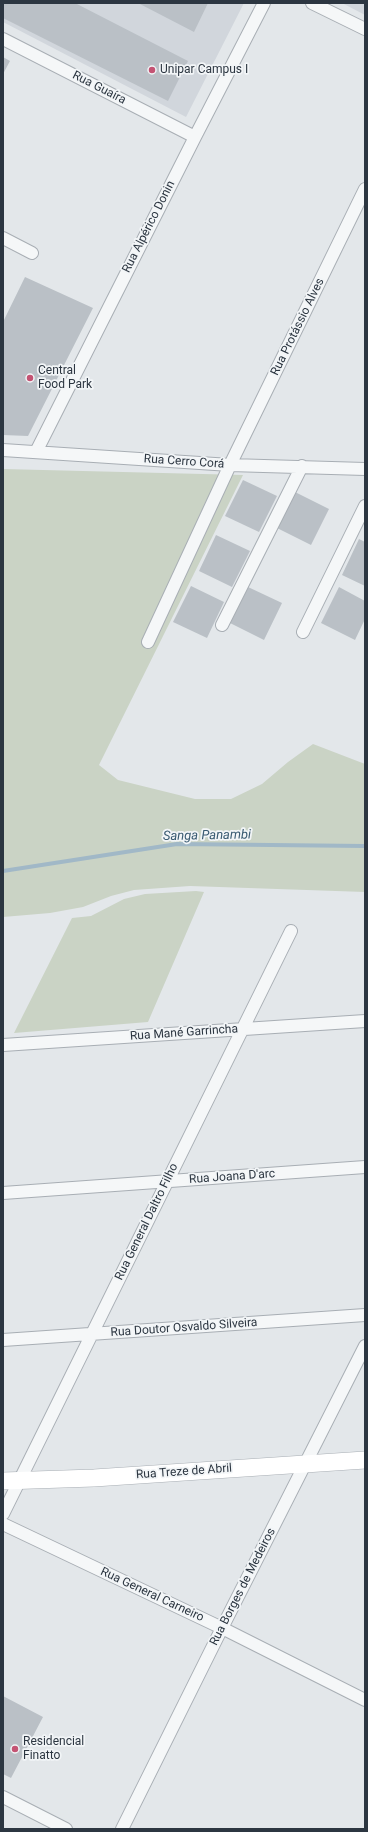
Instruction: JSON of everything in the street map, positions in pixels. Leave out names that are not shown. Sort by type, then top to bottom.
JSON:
[{"type":"street","name":"Rua Alpérico Donin","points":[[36,452],[264,3]]},
{"type":"street","points":[[312,3],[365,30]]},
{"type":"street","name":"Rua Guaíra","points":[[3,39],[195,137]]},
{"type":"street","name":"Rua Protássio Alves","points":[[148,642],[230,465],[365,190]]},
{"type":"street","points":[[3,238],[32,253]]},
{"type":"street","name":"Rua Cerro Corá","points":[[3,450],[230,465],[365,469]]},
{"type":"street","points":[[222,625],[302,466]]},
{"type":"street","points":[[303,632],[365,506]]},
{"type":"street","name":"Rua General Daltro Filho","points":[[3,1514],[11,1481],[92,1335],[291,931]]},
{"type":"street","name":"Rua Mané Garrincha","points":[[3,1045],[365,1021]]},
{"type":"street","name":"Rua Joana D'arc","points":[[3,1193],[365,1167]]},
{"type":"street","name":"Rua Doutor Osvaldo Silveira","points":[[3,1340],[365,1315]]},
{"type":"street","name":"Rua Borges de Medeiros","points":[[122,1829],[365,1346]]},
{"type":"street","name":"Rua Treze de Abril","points":[[11,1481],[94,1478],[365,1460]]},
{"type":"street","name":"Rua General Carneiro","points":[[3,1524],[222,1628],[365,1700]]},
{"type":"street","points":[[3,1797],[66,1829]]},
{"type":"shaded area","name":"Unipar Campus I","points":[[3,3],[244,3],[186,117],[3,22]]},
{"type":"shaded area","points":[[342,3],[365,3],[365,15]]},
{"type":"green space","points":[[3,469],[243,475],[99,765],[118,780],[195,799],[231,799],[262,784],[288,762],[313,744],[365,764],[365,892],[190,886],[134,890],[111,896],[83,907],[50,913],[3,917]]},
{"type":"green space","points":[[196,891],[204,892],[148,1022],[14,1033],[72,918],[91,916],[124,899],[145,894]]},
{"type":"building","points":[[3,3],[75,3],[188,61],[168,101],[3,18]]},
{"type":"building","points":[[138,3],[208,3],[194,32]]},
{"type":"building","points":[[3,57],[10,61],[3,74]]},
{"type":"building","name":"Central Food Park","points":[[25,277],[93,308],[28,436],[3,435],[3,322]]},
{"type":"building","points":[[243,480],[277,496],[259,532],[225,516]]},
{"type":"building","points":[[295,492],[329,509],[311,545],[277,528]]},
{"type":"building","points":[[216,535],[250,551],[232,587],[199,571]]},
{"type":"building","points":[[359,539],[365,542],[365,586],[342,575]]},
{"type":"building","points":[[191,586],[224,602],[207,638],[173,622]]},
{"type":"building","points":[[248,587],[282,603],[264,640],[230,623]]},
{"type":"building","points":[[339,587],[365,601],[365,619],[355,640],[321,623]]},
{"type":"building","name":"Residencial Finatto","points":[[3,1696],[43,1717],[11,1778],[3,1774]]},
{"type":"waterway","name":"Sanga Panambi","points":[[3,871],[177,844],[365,846]]},
{"type":"place","name":"Unipar Campus I","points":[[152,70]]},
{"type":"place","name":"Central Food Park","points":[[30,378]]},
{"type":"place","name":"Residencial Finatto","points":[[15,1749]]}]
